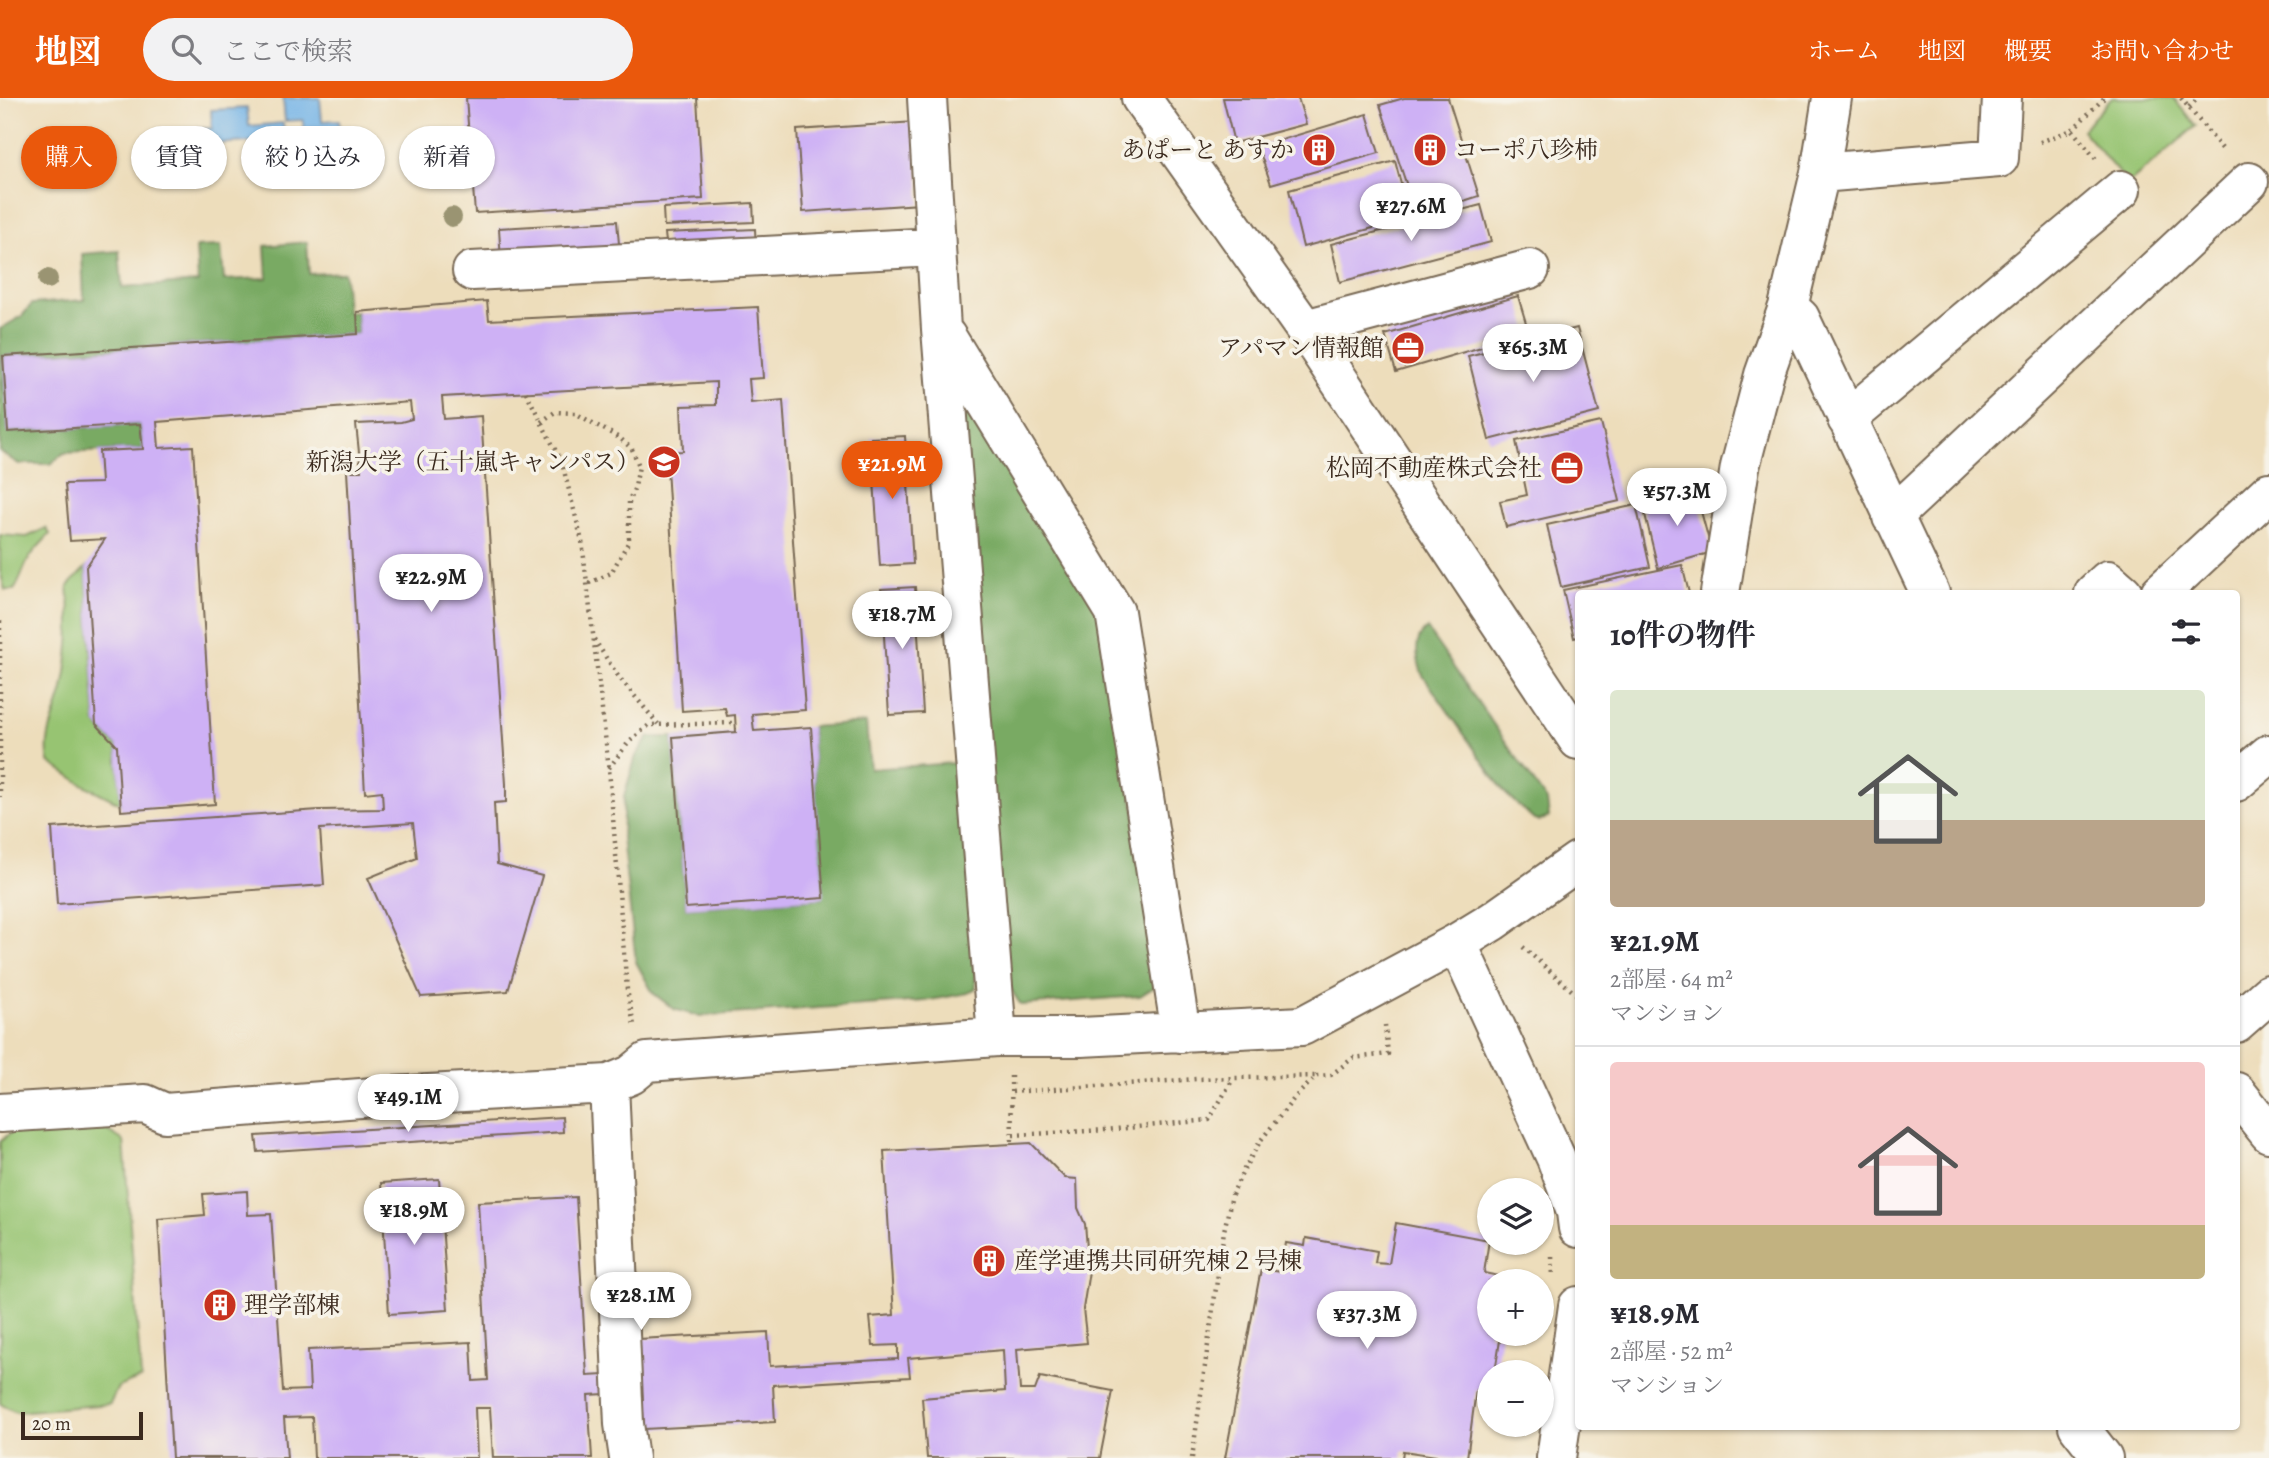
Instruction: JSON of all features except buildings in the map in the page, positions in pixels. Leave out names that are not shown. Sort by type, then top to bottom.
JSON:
[{"type":"street","points":[[927,98],[941,329],[1004,1037]]},
{"type":"street","points":[[1141,98],[1305,329],[1575,735]]},
{"type":"street","points":[[1720,590],[1740,467],[1764,375],[1788,307],[1820,173],[1832,98]]},
{"type":"street","points":[[1820,173],[1999,158],[2002,98]]},
{"type":"street","points":[[1892,516],[2249,182]]},
{"type":"street","points":[[1847,419],[2121,190]]},
{"type":"street","points":[[472,271],[936,247]]},
{"type":"street","points":[[1305,329],[1530,269]]},
{"type":"street","points":[[1788,307],[1800,318],[1929,590]]},
{"type":"street","points":[[941,329],[1115,611],[1181,1033]]},
{"type":"street","points":[[2163,590],[2269,492]]},
{"type":"street","points":[[2097,590],[2108,580],[2120,590]]},
{"type":"street","points":[[2240,779],[2269,754]]},
{"type":"street","points":[[0,1113],[145,1104],[164,1113],[374,1097],[609,1084],[631,1075],[648,1062],[1004,1037],[1181,1033],[1302,1026],[1457,943],[1575,863]]},
{"type":"street","points":[[1457,943],[1556,1158],[1575,1209]]},
{"type":"street","points":[[2240,1019],[2269,994]]},
{"type":"street","points":[[609,1084],[624,1424],[629,1458]]},
{"type":"street","points":[[2240,1096],[2269,1133]]},
{"type":"street","points":[[1556,1458],[1575,1327]]},
{"type":"street","points":[[2081,1430],[2103,1458]]},
{"type":"path","points":[[1999,158],[2072,130],[2104,98]]},
{"type":"path","points":[[2181,98],[2249,182]]},
{"type":"path","points":[[2189,107],[2198,98]]},
{"type":"path","points":[[526,392],[562,463],[582,541],[608,769],[627,990],[637,1041],[648,1062]]},
{"type":"path","points":[[541,422],[555,412],[575,413],[621,439],[632,449],[639,466],[629,500],[629,541],[611,573],[587,584]]},
{"type":"path","points":[[0,621],[0,797]]},
{"type":"path","points":[[593,638],[618,676],[658,724]]},
{"type":"path","points":[[608,769],[628,743],[649,726],[735,723]]},
{"type":"path","points":[[1493,921],[1575,993]]},
{"type":"path","points":[[1012,1092],[1331,1075],[1353,1058],[1388,1054],[1384,1021]]},
{"type":"path","points":[[1004,1037],[1012,1092],[1012,1144]]},
{"type":"path","points":[[1192,1458],[1224,1231],[1232,1195],[1261,1140],[1296,1096],[1317,1076]]},
{"type":"path","points":[[1013,1135],[1106,1130],[1209,1120],[1233,1079]]},
{"type":"green space","points":[[2112,98],[2173,98],[2196,126],[2128,184],[2082,130]]},
{"type":"green space","points":[[307,242],[309,274],[344,272],[347,312],[357,312],[358,334],[3,356],[8,432],[140,424],[143,449],[64,453],[51,464],[19,464],[0,452],[0,329],[22,316],[32,304],[84,300],[82,254],[119,251],[122,288],[198,282],[196,247],[221,246],[224,280],[267,278],[265,246]]},
{"type":"green space","points":[[953,365],[1108,622],[1159,984],[1140,996],[1021,1005],[1001,975]]},
{"type":"green space","points":[[46,528],[50,534],[30,557],[14,590],[5,590],[0,571],[0,535],[27,537]]},
{"type":"green space","points":[[86,567],[96,724],[117,746],[121,804],[82,784],[49,762],[49,734],[63,689],[69,650],[68,586]]},
{"type":"green space","points":[[1427,629],[1547,801],[1549,817],[1534,820],[1505,793],[1422,674],[1417,656],[1418,644],[1422,633]]},
{"type":"green space","points":[[866,723],[870,769],[954,763],[963,765],[976,988],[968,993],[925,1001],[698,1016],[674,1009],[653,993],[636,962],[622,838],[624,796],[636,756],[649,737],[673,737],[686,908],[823,898],[811,727]]},
{"type":"green space","points":[[98,1114],[108,1131],[124,1141],[141,1378],[118,1387],[110,1404],[16,1412],[0,1404],[0,1142],[11,1132],[15,1123]]},
{"type":"water","points":[[283,98],[320,98],[322,121],[339,120],[340,126],[303,126],[303,120],[285,121]]},
{"type":"water","points":[[247,108],[249,126],[241,126],[241,142],[227,143],[227,126],[212,126],[211,110]]},
{"type":"water","points":[[283,123],[283,126],[249,126]]},
{"type":"place","name":"あぱーと あすか","points":[[1319,150]]},
{"type":"place","name":"コーポ八珍柿","points":[[1430,150]]},
{"type":"place","name":"アパマン情報館","points":[[1408,348]]},
{"type":"place","name":"新潟大学（五十嵐キャンパス）","points":[[664,462]]},
{"type":"place","name":"松岡不動産株式会社","points":[[1567,468]]},
{"type":"place","name":"産学連携共同研究棟２号棟","points":[[989,1261]]},
{"type":"place","name":"理学部棟","points":[[220,1305]]}]
